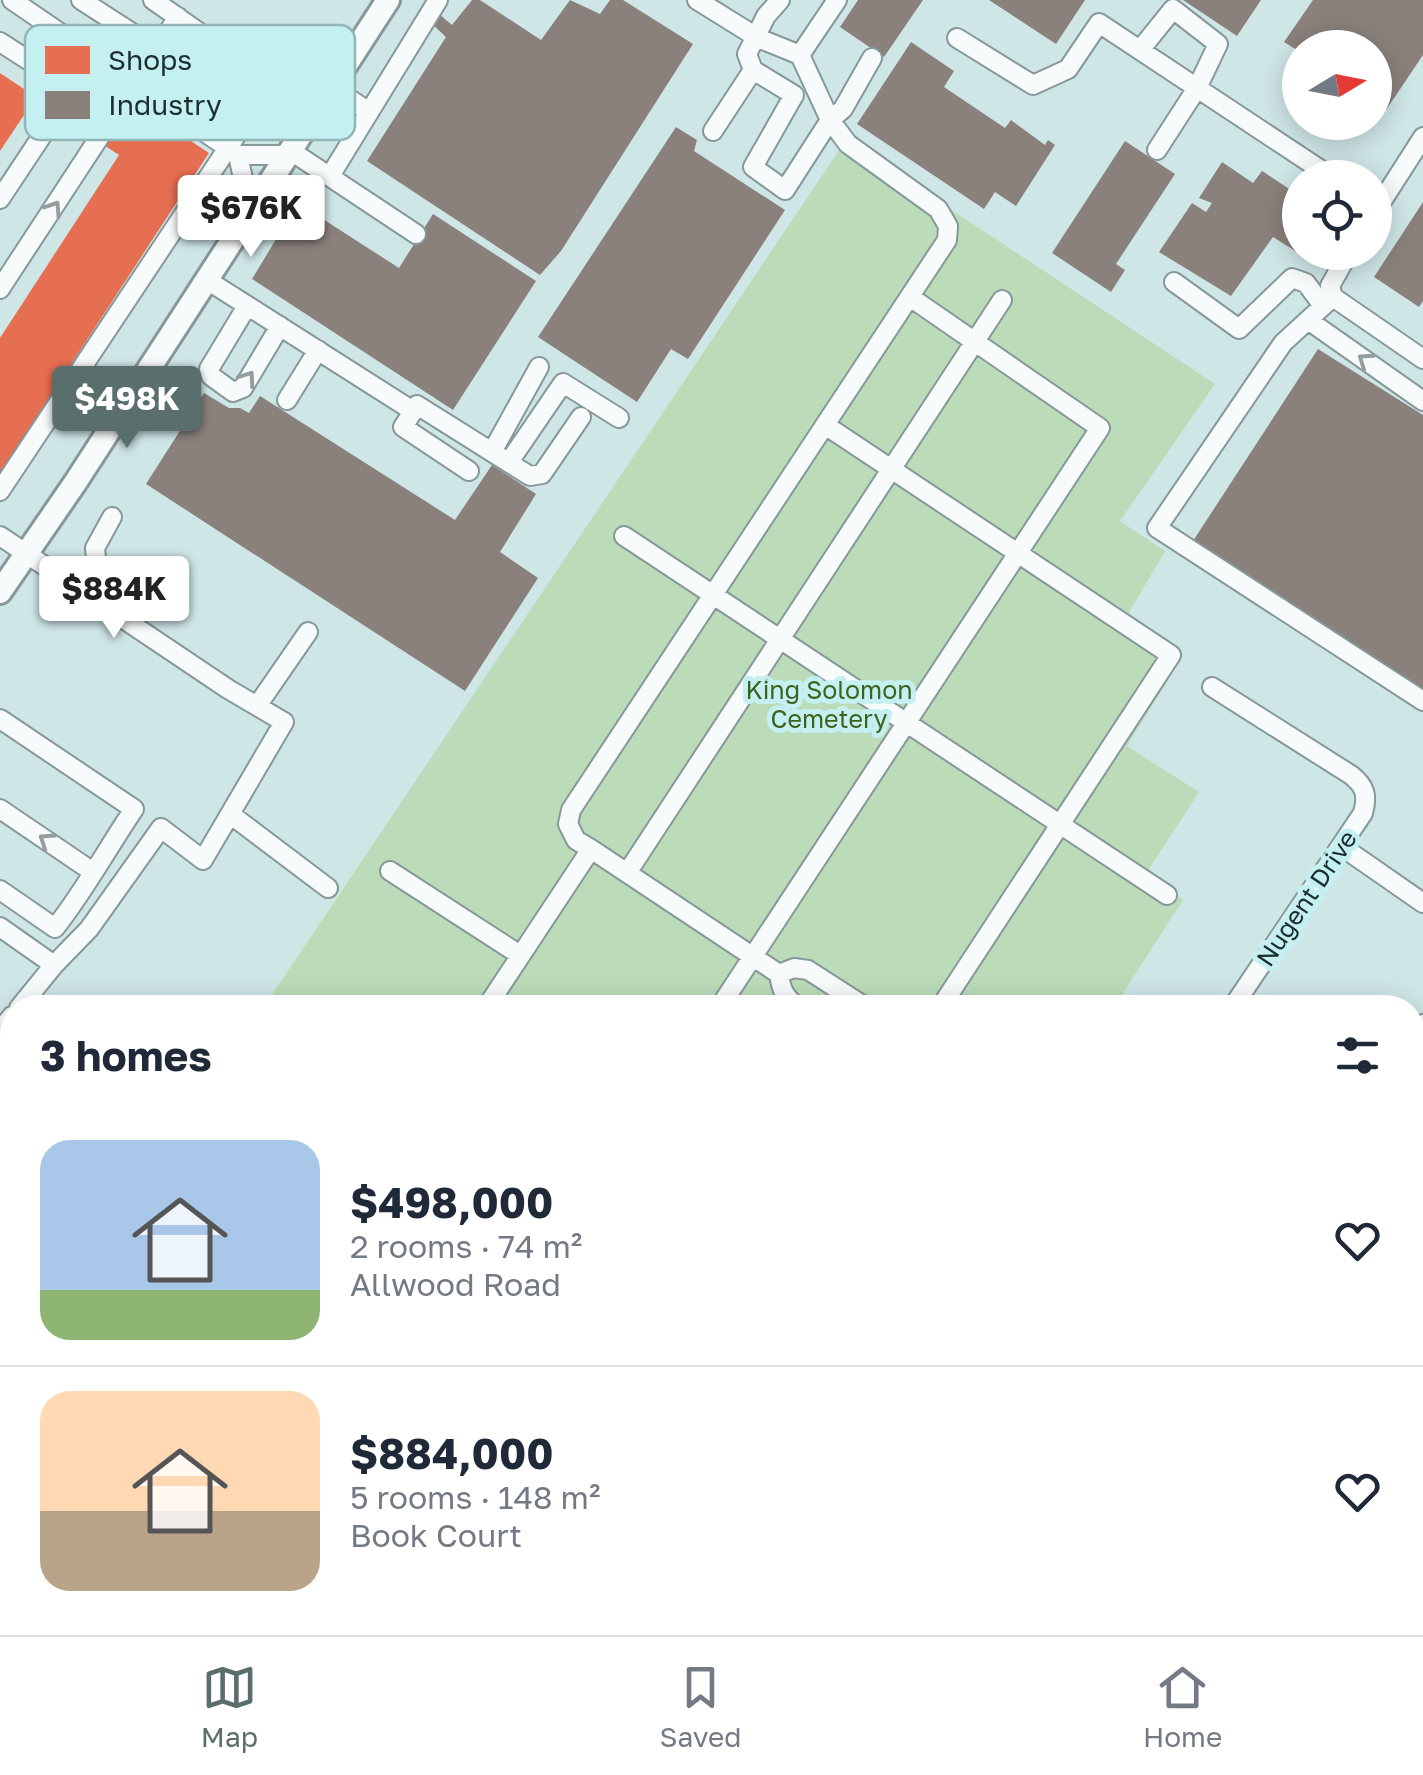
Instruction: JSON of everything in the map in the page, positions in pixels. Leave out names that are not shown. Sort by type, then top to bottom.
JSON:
[{"type":"main road","points":[[355,51],[388,0]]},
{"type":"main road","points":[[0,592],[297,140]]},
{"type":"street","points":[[12,0],[50,25]]},
{"type":"street","points":[[81,0],[120,25]]},
{"type":"street","points":[[154,0],[189,25]]},
{"type":"street","points":[[355,135],[438,0]]},
{"type":"street","points":[[697,0],[758,38],[800,55],[830,120],[848,144],[938,209],[948,226],[948,240],[571,810],[568,824],[576,840],[779,974],[785,995]]},
{"type":"street","points":[[780,0],[766,16],[748,54],[753,70],[794,94],[752,168],[778,186],[785,190],[830,120],[843,109],[872,58]]},
{"type":"street","points":[[800,55],[837,0]]},
{"type":"street","points":[[1140,50],[1172,9],[1218,44],[1198,88],[1158,150]]},
{"type":"street","points":[[173,25],[178,17]]},
{"type":"street","points":[[957,38],[1033,85],[1068,69],[1099,24],[1306,160]]},
{"type":"street","points":[[0,42],[25,58]]},
{"type":"street","points":[[713,131],[753,70]]},
{"type":"street","points":[[355,103],[369,112]]},
{"type":"street","points":[[1392,184],[1423,138]]},
{"type":"street","points":[[0,199],[39,140]]},
{"type":"street","points":[[0,290],[99,140]]},
{"type":"street","points":[[216,140],[232,151],[289,153],[416,234]]},
{"type":"street","points":[[0,491],[238,140]]},
{"type":"street","points":[[330,176],[352,140]]},
{"type":"street","points":[[232,151],[250,212]]},
{"type":"street","points":[[1334,304],[1330,286],[1339,270]]},
{"type":"street","points":[[1174,282],[1239,329],[1292,278],[1306,283],[1423,359]]},
{"type":"street","points":[[207,280],[413,411]]},
{"type":"street","points":[[726,995],[1100,428],[910,297]]},
{"type":"street","points":[[626,873],[1002,300]]},
{"type":"street","points":[[1334,304],[1283,342],[1157,528],[1423,702]]},
{"type":"street","points":[[247,306],[209,369],[210,376],[233,392],[243,388],[280,326]]},
{"type":"street","points":[[1308,320],[1423,401]]},
{"type":"street","points":[[286,400],[318,350]]},
{"type":"street","points":[[492,452],[540,368]]},
{"type":"street","points":[[509,462],[563,383],[618,418]]},
{"type":"street","points":[[469,470],[403,427],[417,404],[530,476],[542,474],[581,416]]},
{"type":"street","points":[[826,425],[1171,655],[948,995]]},
{"type":"street","points":[[84,592],[97,569],[95,548],[112,517]]},
{"type":"street","points":[[0,536],[228,689],[284,722],[203,860],[161,828],[89,929],[30,995]]},
{"type":"street","points":[[624,536],[1167,895]]},
{"type":"street","points":[[257,706],[308,632]]},
{"type":"street","name":"Nugent Drive","points":[[1212,687],[1358,781],[1365,788],[1367,800],[1363,813],[1241,995]]},
{"type":"street","points":[[0,719],[134,810],[81,895],[55,928],[0,890]]},
{"type":"street","points":[[0,809],[93,872]]},
{"type":"street","points":[[230,814],[328,888]]},
{"type":"street","points":[[1341,846],[1423,902]]},
{"type":"street","points":[[494,995],[591,849]]},
{"type":"street","points":[[390,871],[520,955]]},
{"type":"street","points":[[0,927],[54,965]]},
{"type":"street","points":[[779,974],[794,968],[808,970],[846,995]]},
{"type":"green space","name":"King Solomon Cemetery","points":[[846,140],[1215,384],[1120,521],[1165,551],[1126,618],[1183,656],[1127,746],[1199,792],[1145,875],[1183,900],[1122,995],[272,995]]},
{"type":"building: Shops","points":[[0,73],[25,90],[25,114],[0,151]]},
{"type":"building: Shops","points":[[107,140],[189,140],[209,153],[0,473],[0,338],[119,155],[104,145]]},
{"type":"building: Industry","points":[[472,0],[480,0],[541,40],[570,0],[600,14],[610,0],[623,0],[693,44],[561,251],[540,275],[367,161],[446,37],[432,24],[439,14],[452,25]]},
{"type":"building: Industry","points":[[858,0],[923,0],[884,57],[840,27]]},
{"type":"building: Industry","points":[[989,0],[1085,0],[1056,44]]},
{"type":"building: Industry","points":[[1183,0],[1261,0],[1237,36]]},
{"type":"building: Industry","points":[[1313,0],[1423,0],[1423,55],[1392,101],[1392,30],[1292,30]]},
{"type":"building: Industry","points":[[911,42],[954,71],[944,87],[1005,128],[1011,120],[1045,145],[1048,140],[1055,145],[1016,206],[995,192],[984,209],[857,124]]},
{"type":"building: Industry","points":[[676,127],[697,140],[694,151],[785,210],[688,359],[671,349],[637,402],[538,337]]},
{"type":"building: Industry","points":[[1125,141],[1175,174],[1116,264],[1125,270],[1111,292],[1052,253]]},
{"type":"building: Industry","points":[[1222,162],[1253,183],[1262,171],[1282,184],[1282,243],[1273,237],[1231,296],[1159,252],[1192,203],[1206,212],[1212,203],[1199,198]]},
{"type":"building: Industry","points":[[1423,202],[1423,301],[1419,307],[1374,277],[1379,270],[1392,270],[1392,249]]},
{"type":"building: Industry","points":[[298,203],[399,268],[433,214],[536,281],[453,410],[252,279]]},
{"type":"building: Industry","points":[[1318,349],[1423,415],[1423,693],[1193,541]]},
{"type":"building: Industry","points":[[204,393],[229,408],[249,413],[260,396],[455,520],[492,465],[536,494],[500,552],[538,578],[465,691],[146,484]]}]
